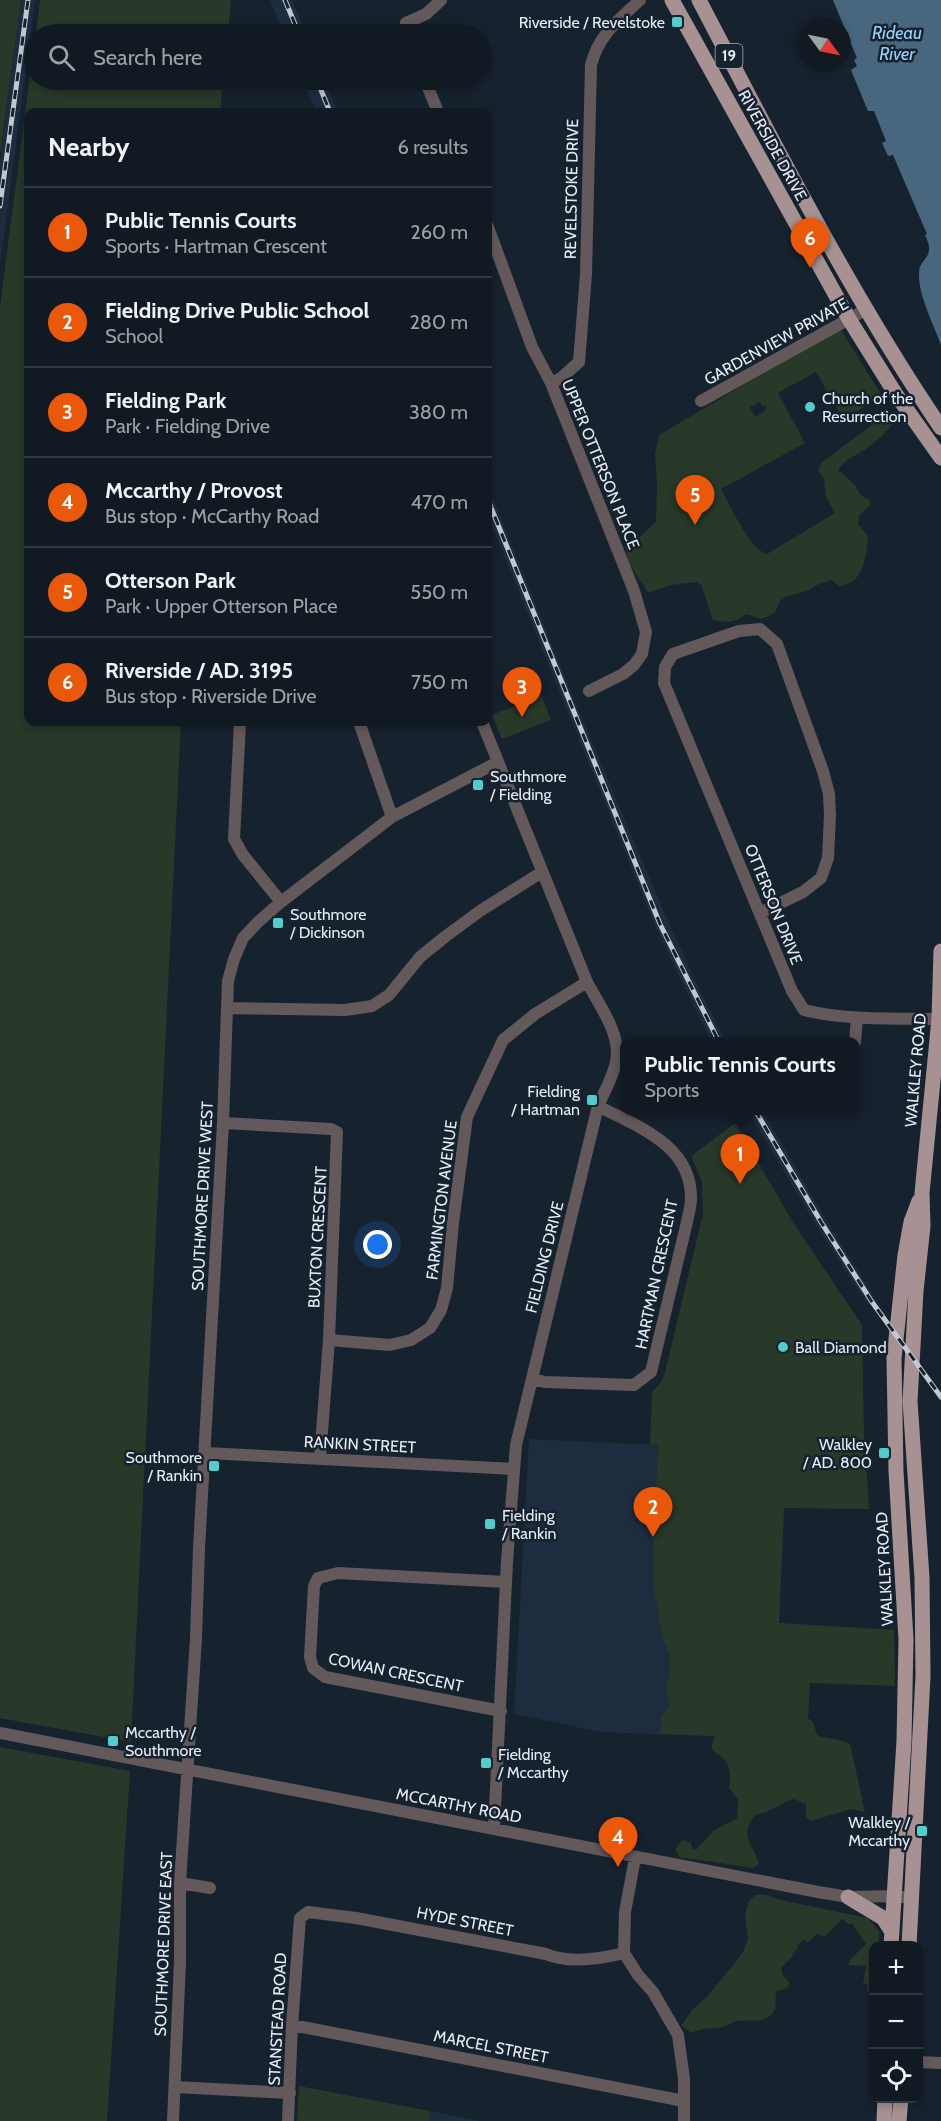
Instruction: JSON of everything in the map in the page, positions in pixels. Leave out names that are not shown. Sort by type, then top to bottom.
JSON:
[{"type":"main road","name":"RIVERSIDE DRIVE","points":[[672,0],[849,320],[895,393],[941,458]]},
{"type":"main road","name":"RIVERSIDE DRIVE","points":[[699,0],[779,152],[867,309],[941,428]]},
{"type":"main road","name":"WALKLEY ROAD","points":[[909,1941],[923,1676],[922,1578],[910,1401],[922,1226],[922,1193],[940,1019],[941,951]]},
{"type":"main road","name":"WALKLEY ROAD","points":[[892,1939],[904,1742],[906,1639],[896,1471],[894,1358],[900,1289],[909,1233],[922,1193]]},
{"type":"main road","points":[[848,1897],[883,1918],[892,1939]]},
{"type":"main road","points":[[884,2121],[885,2103]]},
{"type":"main road","points":[[899,2121],[901,2103]]},
{"type":"street","points":[[413,24],[441,0]]},
{"type":"street","name":"REVELSTOKE DRIVE","points":[[551,383],[561,378],[579,362],[586,274],[591,65],[594,51],[605,33],[640,0]]},
{"type":"street","points":[[429,90],[436,108]]},
{"type":"street","name":"UPPER OTTERSON PLACE","points":[[492,238],[532,346],[551,383],[634,591],[646,632],[642,654],[634,665],[623,674],[588,691]]},
{"type":"street","name":"GARDENVIEW PRIVATE","points":[[701,401],[867,309]]},
{"type":"street","name":"OTTERSON DRIVE","points":[[760,913],[803,892],[821,878],[828,858],[830,815],[829,794],[824,771],[777,644],[760,629],[747,630],[674,654],[665,667],[664,684],[760,913],[774,952],[792,991],[804,1010],[824,1015],[857,1018],[940,1019]]},
{"type":"street","points":[[240,726],[234,839],[243,855],[281,903]]},
{"type":"street","points":[[360,726],[392,817]]},
{"type":"street","name":"FIELDING DRIVE","points":[[484,726],[587,982],[607,1020],[617,1053],[616,1063],[598,1106],[520,1421],[513,1469],[494,1829]]},
{"type":"street","name":"SOUTHMORE DRIVE WEST","points":[[188,1768],[223,1124],[228,981],[234,959],[243,938],[258,922],[392,817],[498,762]]},
{"type":"street","points":[[227,1008],[345,1011],[372,1006],[389,995],[420,957],[446,936],[480,911],[542,872]]},
{"type":"street","name":"FARMINGTON AVENUE","points":[[329,1340],[390,1345],[411,1340],[430,1328],[441,1310],[447,1288],[466,1117],[502,1040],[535,1014],[587,982]]},
{"type":"street","points":[[855,1037],[857,1018]]},
{"type":"street","name":"HARTMAN CRESCENT","points":[[532,1378],[545,1382],[634,1385],[651,1372],[654,1361],[687,1222],[691,1198],[687,1176],[678,1156],[663,1141],[598,1106]]},
{"type":"street","name":"BUXTON CRESCENT","points":[[223,1124],[332,1128],[337,1132],[329,1340],[320,1458]]},
{"type":"street","name":"RANKIN STREET","points":[[206,1453],[513,1469]]},
{"type":"street","name":"COWAN CRESCENT","points":[[501,1711],[325,1677],[312,1668],[310,1657],[314,1586],[318,1578],[338,1573],[506,1582]]},
{"type":"street","name":"MCCARTHY ROAD","points":[[0,1733],[188,1768],[635,1858],[848,1897],[912,1898]]},
{"type":"street","name":"SOUTHMORE DRIVE EAST","points":[[173,2121],[180,1962],[180,1883],[188,1768]]},
{"type":"street","points":[[635,1858],[625,1912],[624,1953],[638,1976],[653,1992],[678,2035],[684,2079],[684,2121]]},
{"type":"street","points":[[180,1883],[210,1888]]},
{"type":"street","name":"HYDE STREET","points":[[300,1918],[308,1912],[356,1918],[554,1957],[604,1958],[624,1953]]},
{"type":"street","name":"STANSTEAD ROAD","points":[[288,2121],[300,1918]]},
{"type":"street","name":"MARCEL STREET","points":[[292,2025],[684,2101]]},
{"type":"street","points":[[923,2062],[941,2063]]},
{"type":"street","points":[[175,2087],[290,2093]]},
{"type":"shaded area","points":[[21,0],[35,0],[32,24],[24,24],[24,83],[0,265],[0,160]]},
{"type":"shaded area","points":[[270,0],[292,0],[302,24],[280,24]]},
{"type":"shaded area","points":[[307,90],[328,90],[336,108],[314,108]]},
{"type":"shaded area","points":[[492,496],[575,702],[668,921],[724,1037],[709,1037],[656,928],[492,526]]},
{"type":"shaded area","points":[[750,1115],[765,1115],[876,1300],[868,1305],[816,1225]]},
{"type":"shaded area","points":[[529,1439],[787,1451],[779,1623],[894,1630],[895,1686],[810,1682],[807,1740],[600,1732],[514,1714]]},
{"type":"shaded area","points":[[430,2111],[481,2121],[430,2121]]},
{"type":"green space","points":[[0,0],[21,0],[0,155]]},
{"type":"green space","points":[[40,0],[231,0],[229,24],[37,24]]},
{"type":"green space","points":[[28,90],[222,90],[220,108],[26,108]]},
{"type":"green space","points":[[24,122],[24,726],[181,726],[131,1742],[0,1718],[0,306]]},
{"type":"green space","points":[[840,328],[882,396],[843,420],[816,372],[778,393],[805,443],[721,489],[747,536],[767,554],[835,513],[826,497],[824,478],[818,470],[822,462],[884,414],[889,416],[892,425],[886,432],[838,470],[871,504],[859,516],[858,524],[868,536],[865,560],[859,574],[848,584],[839,586],[831,580],[786,597],[780,601],[775,613],[762,619],[746,614],[731,622],[713,620],[701,585],[697,582],[671,585],[648,593],[629,563],[626,550],[627,542],[640,537],[656,522],[655,454],[659,435]],"holes":[[[760,402],[763,407],[765,405],[767,408],[755,417],[750,407]]]},
{"type":"green space","points":[[541,695],[551,720],[502,739],[492,715]]},
{"type":"green space","points":[[735,1123],[794,1224],[862,1325],[864,1432],[869,1509],[784,1508],[779,1623],[894,1630],[895,1686],[810,1683],[808,1718],[813,1722],[817,1735],[850,1744],[865,1812],[851,1809],[811,1821],[806,1817],[806,1804],[794,1799],[755,1815],[747,1833],[758,1860],[758,1864],[753,1868],[679,1857],[675,1849],[682,1840],[691,1843],[693,1849],[696,1850],[713,1831],[737,1818],[738,1800],[729,1788],[730,1775],[727,1763],[713,1750],[712,1742],[715,1736],[660,1734],[661,1716],[669,1707],[666,1689],[670,1672],[670,1656],[662,1636],[654,1588],[658,1445],[650,1445],[652,1392],[662,1381],[665,1372],[703,1214],[702,1182],[691,1156]]},
{"type":"green space","points":[[0,1747],[130,1771],[107,2121],[0,2121]]},
{"type":"green space","points":[[755,1895],[767,1895],[868,1918],[879,1931],[879,1941],[869,1941],[869,1992],[867,1984],[863,1984],[866,1966],[849,1965],[849,1961],[866,1944],[852,1923],[849,1925],[842,1919],[824,1937],[817,1934],[808,1942],[803,1940],[797,1946],[793,1956],[781,1968],[783,1976],[789,1982],[788,1987],[776,1992],[775,2008],[767,2018],[736,2021],[723,2027],[692,2033],[681,2026],[742,1954],[748,1939],[745,1915],[749,1901]]},
{"type":"green space","points":[[299,2086],[430,2111],[430,2121],[297,2121]]},
{"type":"water","name":"Rideau River","points":[[833,0],[941,0],[941,345],[919,282],[920,268],[929,249],[925,235],[927,234],[893,155],[888,156],[882,143],[886,141],[874,111],[868,111],[851,70],[857,66],[854,60],[857,58],[851,44],[851,18],[840,18]]},
{"type":"railway","points":[[25,24],[28,0]]},
{"type":"railway","points":[[285,0],[295,24]]},
{"type":"railway","points":[[0,206],[24,29]]},
{"type":"railway","points":[[321,90],[328,108]]},
{"type":"railway","points":[[492,510],[660,924],[716,1037]]},
{"type":"railway","points":[[758,1115],[821,1222],[872,1302],[941,1397]]},
{"type":"place","name":"Riverside / Revelstoke","points":[[677,22]]},
{"type":"place","name":"Riverside / AD. 3195","points":[[810,268]]},
{"type":"place","name":"Church of the Resurrection","points":[[810,407]]},
{"type":"place","name":"Otterson Park","points":[[695,525]]},
{"type":"place","name":"Fielding Park","points":[[522,717]]},
{"type":"place","name":"Southmore / Fielding","points":[[478,785]]},
{"type":"place","name":"Southmore / Dickinson","points":[[278,923]]},
{"type":"place","name":"Fielding / Hartman","points":[[592,1100]]},
{"type":"place","name":"Public Tennis Courts","points":[[740,1184]]},
{"type":"place","name":"Ball Diamond","points":[[783,1347]]},
{"type":"place","name":"Walkley / AD. 800","points":[[884,1453]]},
{"type":"place","name":"Southmore / Rankin","points":[[214,1466]]},
{"type":"place","name":"Fielding / Rankin","points":[[490,1524]]},
{"type":"place","name":"Fielding Drive Public School","points":[[653,1537]]},
{"type":"place","name":"Mccarthy / Southmore","points":[[113,1741]]},
{"type":"place","name":"Fielding / Mccarthy","points":[[486,1763]]},
{"type":"place","name":"Walkley / Mccarthy","points":[[922,1831]]},
{"type":"place","name":"Mccarthy / Provost","points":[[618,1867]]}]
